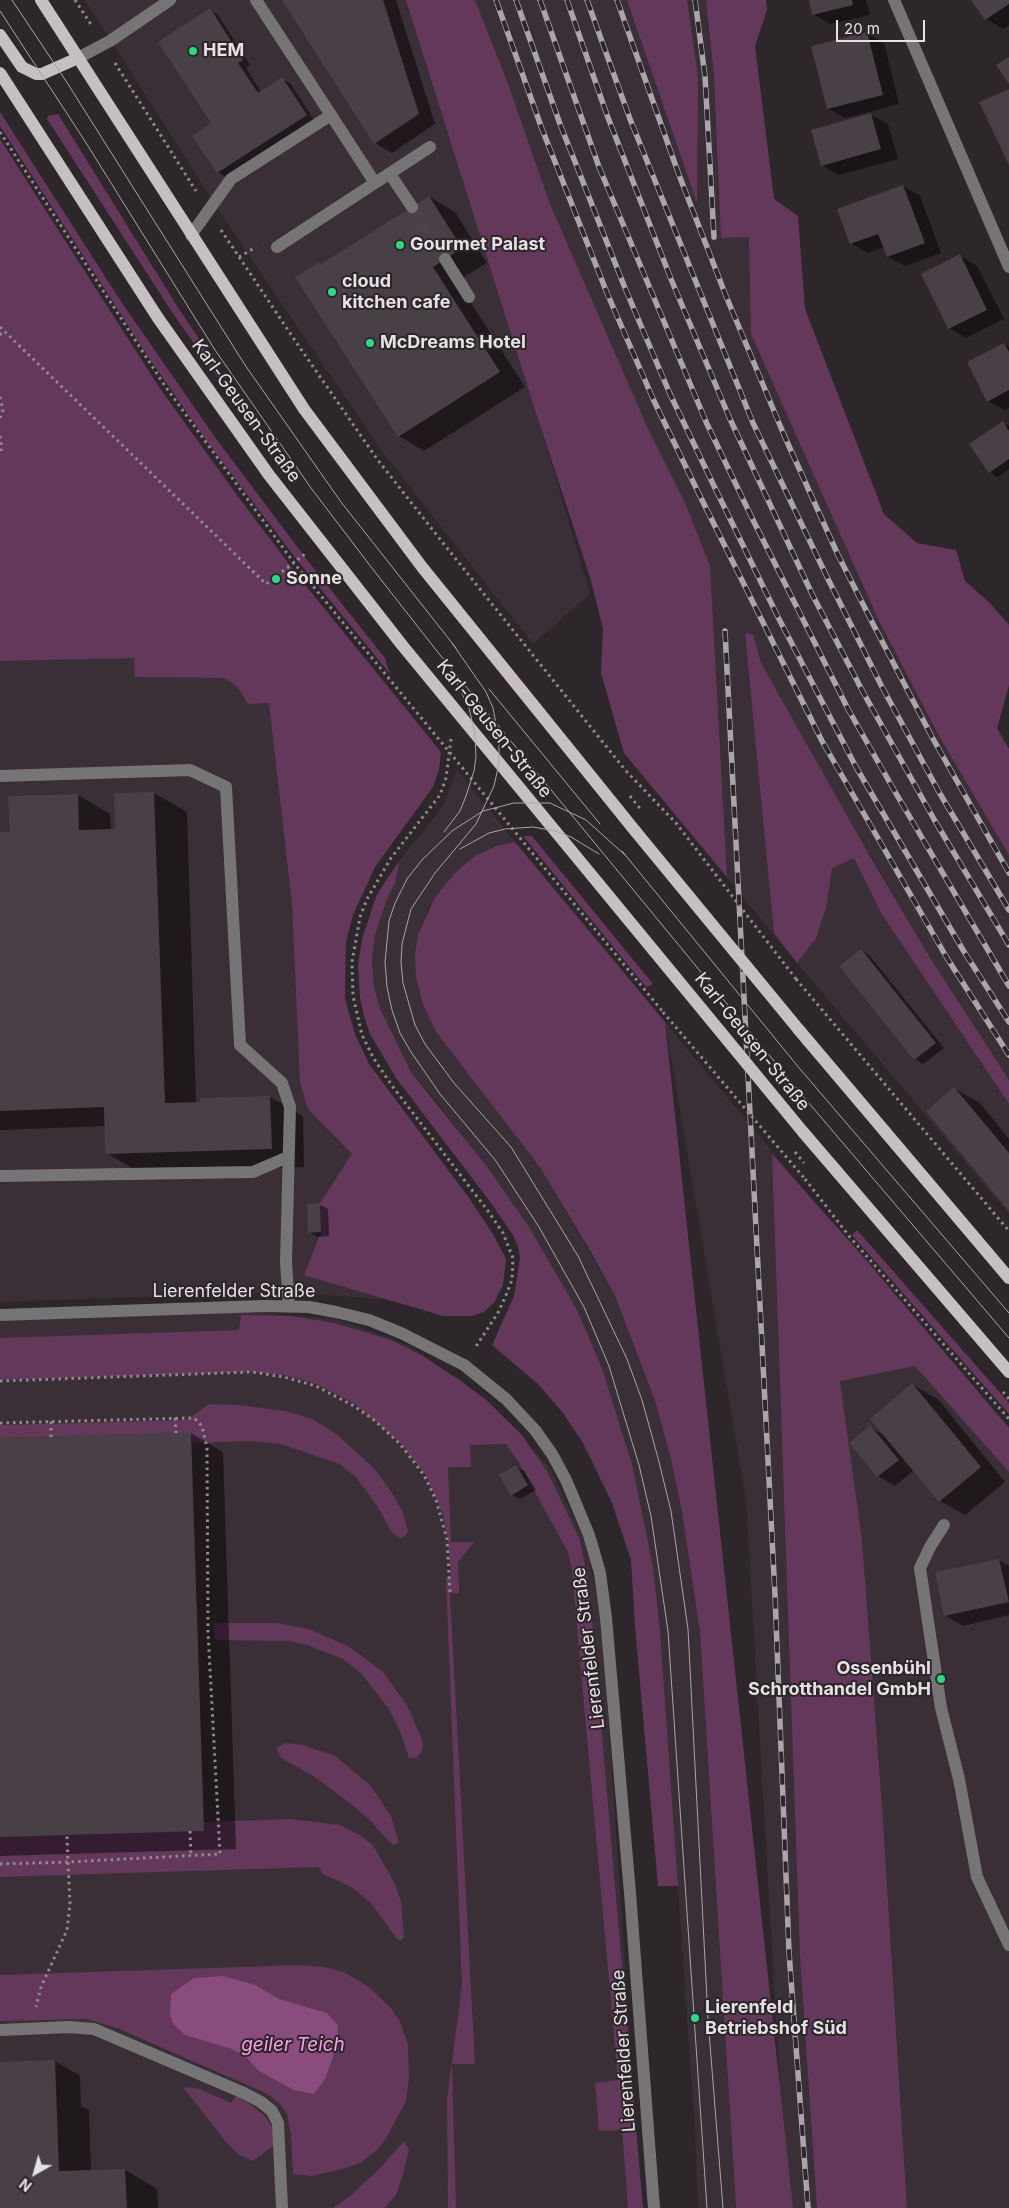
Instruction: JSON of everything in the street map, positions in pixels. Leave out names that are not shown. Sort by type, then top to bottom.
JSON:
[{"type":"main road","points":[[41,0],[275,365],[359,485],[440,589],[798,1030],[1009,1278]]},
{"type":"main road","points":[[0,35],[22,67],[36,74],[42,74],[78,58]]},
{"type":"main road","name":"Karl-Geusen-Straße","points":[[0,73],[158,318],[269,475],[402,645],[803,1132],[1009,1372]]},
{"type":"street","points":[[78,58],[170,0]]},
{"type":"street","points":[[256,0],[375,183]]},
{"type":"street","points":[[894,0],[1009,267]]},
{"type":"street","points":[[191,235],[231,179],[331,115]]},
{"type":"street","points":[[278,247],[430,147]]},
{"type":"street","points":[[390,174],[412,207]]},
{"type":"street","points":[[445,259],[469,296]]},
{"type":"street","points":[[0,776],[190,770],[226,787],[240,1045],[282,1083],[290,1107],[286,1262],[289,1307]]},
{"type":"street","points":[[0,1176],[253,1172],[288,1157]]},
{"type":"street","name":"Lierenfelder Straße","points":[[0,1315],[309,1307],[369,1320],[401,1332],[464,1365],[513,1406],[535,1430],[552,1454],[566,1480],[589,1535],[600,1573],[606,1618],[630,1893],[654,2208]]},
{"type":"street","points":[[944,1526],[930,1547],[920,1568],[941,1708],[959,1779],[977,1878],[1009,1945]]},
{"type":"street","points":[[0,2030],[94,2028],[262,2102],[272,2111],[278,2123],[282,2208]]},
{"type":"path","points":[[75,0],[211,207],[296,342],[377,458],[626,771],[676,823],[796,979],[1009,1231]]},
{"type":"path","points":[[0,132],[154,371],[294,563],[663,1012],[805,1179],[849,1236],[1009,1419]]},
{"type":"path","points":[[0,327],[266,584],[304,556]]},
{"type":"path","points":[[0,335],[4,330]]},
{"type":"path","points":[[0,397],[4,410],[0,418]]},
{"type":"path","points":[[0,436],[2,447],[0,454]]},
{"type":"path","points":[[451,734],[446,778],[440,795],[391,858],[367,899],[360,917],[352,962],[353,996],[362,1035],[393,1087],[488,1210],[503,1233],[513,1258],[512,1280],[499,1312],[464,1365]]},
{"type":"path","points":[[624,789],[630,796]]},
{"type":"path","points":[[0,1381],[252,1372],[284,1377],[316,1386],[354,1406],[374,1420],[400,1444],[424,1475],[436,1500],[447,1539],[450,1593]]},
{"type":"path","points":[[175,1418],[176,1432]]},
{"type":"path","points":[[0,1422],[175,1418],[195,1419],[199,1422],[204,1432],[207,1448],[208,1632],[220,1854],[191,1857],[0,1864]]},
{"type":"path","points":[[51,1421],[51,1437]]},
{"type":"path","points":[[190,1831],[191,1857]]},
{"type":"path","points":[[37,2028],[36,2006],[66,1930],[70,1904],[67,1835]]},
{"type":"shaded area","points":[[85,0],[749,0],[788,311],[884,514],[1009,749],[1009,1080],[931,959],[868,851],[881,913],[1009,1104],[1009,1214],[797,963],[624,753],[601,673],[603,629],[600,612],[542,431],[590,594],[533,644],[381,450],[227,223]]},
{"type":"shaded area","points":[[406,0],[475,0],[507,81],[550,204],[649,431],[685,503],[710,566],[727,877],[624,753],[601,673],[603,629],[590,576],[534,407]]},
{"type":"shaded area","points":[[627,0],[687,0],[698,77],[697,203]]},
{"type":"shaded area","points":[[706,0],[766,0],[767,10],[755,46],[774,199],[798,216],[805,309],[884,514],[917,543],[956,550],[965,581],[990,603],[1009,625],[1009,685],[997,729],[1009,749],[1009,855],[938,734],[879,621],[751,334],[749,237],[721,238],[714,75]]},
{"type":"shaded area","points":[[0,112],[120,300],[217,440],[304,556],[385,658],[390,674],[297,560],[211,447],[149,358],[0,126]]},
{"type":"shaded area","points":[[58,114],[179,309],[251,416],[256,433],[172,312],[47,119],[48,116]]},
{"type":"shaded area","points":[[0,139],[159,387],[302,581],[441,752],[439,770],[433,787],[375,867],[353,915],[346,942],[345,999],[355,1034],[369,1064],[469,1198],[493,1234],[506,1259],[503,1285],[494,1303],[484,1312],[472,1316],[443,1316],[304,1275],[321,1232],[320,1203],[352,1154],[308,1109],[300,1082],[292,904],[269,703],[248,704],[239,689],[224,678],[135,677],[134,658],[0,661]]},
{"type":"shaded area","points":[[0,588],[262,688],[340,841],[322,921],[389,1300],[287,1292],[0,1302]]},
{"type":"shaded area","points":[[745,633],[753,634],[761,663],[867,851],[931,959],[1009,1080],[1009,1104],[881,913],[854,858],[832,868],[826,908],[816,938],[797,963],[774,933]]},
{"type":"shaded area","points":[[457,770],[515,842],[496,846],[475,856],[435,897],[418,934],[416,978],[423,1005],[436,1032],[539,1166],[615,1296],[655,1401],[671,1459],[682,1512],[700,1633],[736,2208],[698,2208],[695,2130],[660,1630],[653,1566],[632,1464],[602,1368],[577,1310],[531,1230],[435,1099],[411,1072],[380,1008],[374,987],[372,960],[375,935],[387,899],[396,881],[399,861],[439,811]]},
{"type":"shaded area","points":[[523,836],[532,836],[653,984],[646,987]]},
{"type":"shaded area","points":[[515,842],[665,1022],[793,2208],[736,2208],[700,1633],[682,1512],[671,1459],[655,1401],[615,1296],[592,1254],[539,1166],[436,1032],[423,1005],[416,978],[415,955],[418,934],[435,897],[455,873],[475,856],[496,846]]},
{"type":"shaded area","points":[[399,861],[396,881],[387,899],[375,935],[372,960],[374,987],[380,1008],[411,1072],[488,1168],[531,1230],[577,1310],[602,1368],[632,1464],[653,1566],[660,1630],[678,1886],[658,1886],[631,1560],[612,1503],[583,1443],[563,1413],[539,1385],[492,1345],[514,1296],[520,1258],[518,1247],[513,1235],[488,1199],[396,1078],[370,1034],[364,1016],[360,998],[358,965],[362,939],[377,894]]},
{"type":"shaded area","points":[[665,1022],[805,1191],[852,2208],[787,2208],[746,1500]]},
{"type":"shaded area","points":[[772,1154],[866,1260],[1009,1428],[1009,1472],[915,1366],[840,1381],[862,1539],[883,1819],[907,2208],[817,2208],[800,1956]]},
{"type":"shaded area","points":[[857,1230],[1009,1403],[1009,1414],[852,1235]]},
{"type":"shaded area","points":[[238,1311],[337,1319],[408,1345],[490,1402],[550,1468],[585,1541],[602,1619],[641,2208],[0,2208],[0,1320]]},
{"type":"shaded area","points":[[241,1315],[291,1316],[334,1323],[391,1340],[423,1356],[461,1381],[486,1400],[522,1435],[548,1473],[580,1540],[589,1586],[643,2208],[628,2208],[622,2130],[599,2131],[595,2083],[618,2080],[572,1571],[568,1552],[518,1461],[506,1444],[470,1445],[471,1467],[448,1467],[451,1542],[474,1542],[458,1562],[459,1593],[450,1593],[475,2064],[452,2064],[456,2208],[448,2208],[447,2100],[462,1985],[446,1579],[451,1577],[448,1539],[443,1515],[426,1475],[400,1443],[355,1404],[317,1384],[284,1375],[252,1372],[0,1380],[0,1338],[239,1330]]},
{"type":"shaded area","name":"Ossenbühl Schrotthandel GmbH","points":[[912,1317],[1009,1427],[1009,2208],[907,2208],[883,1819],[862,1539],[840,1381]]},
{"type":"shaded area","points":[[209,1404],[237,1405],[286,1411],[312,1419],[335,1433],[375,1469],[390,1490],[402,1510],[408,1531],[405,1536],[401,1538],[393,1534],[377,1506],[356,1477],[339,1464],[281,1444],[251,1441],[192,1443],[191,1433],[0,1438],[0,1425],[187,1420]]},
{"type":"shaded area","points":[[214,1623],[277,1623],[309,1629],[350,1647],[383,1672],[407,1705],[421,1737],[423,1746],[421,1753],[416,1758],[409,1758],[400,1731],[389,1709],[361,1673],[343,1659],[307,1645],[289,1641],[215,1640]]},
{"type":"shaded area","points":[[285,1743],[303,1745],[335,1756],[370,1785],[391,1816],[399,1843],[392,1845],[369,1819],[347,1801],[315,1777],[281,1758],[276,1748]]},
{"type":"shaded area","points":[[291,1819],[340,1825],[373,1845],[395,1884],[401,1901],[404,1937],[401,1941],[397,1939],[371,1903],[351,1887],[323,1874],[319,1867],[0,1877],[0,1837],[204,1831],[204,1822]]},
{"type":"shaded area","points":[[300,1965],[324,1967],[344,1972],[369,1987],[391,2008],[400,2022],[408,2045],[409,2078],[406,2101],[387,2137],[377,2150],[360,2163],[312,2176],[293,2174],[291,2135],[287,2114],[272,2097],[261,2091],[117,2028],[87,2019],[0,2021],[0,1975]]},
{"type":"shaded area","points":[[185,2087],[200,2089],[231,2103],[236,2095],[265,2116],[273,2128],[276,2144],[253,2161],[239,2155],[226,2142],[184,2089]]},
{"type":"shaded area","points":[[404,2141],[409,2150],[403,2174],[396,2195],[385,2208],[333,2208],[349,2197],[382,2166]]},
{"type":"water","name":"geiler Teich","points":[[223,1976],[255,1985],[279,1999],[327,2013],[338,2026],[337,2043],[332,2060],[325,2079],[314,2094],[294,2090],[259,2071],[247,2058],[232,2049],[185,2035],[174,2025],[170,2016],[171,1994],[194,1978]]},
{"type":"building","points":[[282,0],[383,0],[419,114],[374,144]]},
{"type":"building","points":[[809,0],[852,0],[853,5],[812,15]]},
{"type":"building","points":[[971,0],[1009,0],[1009,4],[985,20]]},
{"type":"building","points":[[210,8],[243,60],[238,63],[258,93],[282,77],[307,115],[217,173],[192,136],[211,123],[158,42]]},
{"type":"building","points":[[867,32],[883,95],[827,109],[811,46]]},
{"type":"building","points":[[1009,57],[1009,84],[996,65]]},
{"type":"building","points":[[1009,89],[1009,165],[979,102]]},
{"type":"building","points":[[871,113],[881,149],[821,166],[811,130]]},
{"type":"building","points":[[903,185],[925,243],[887,257],[878,234],[850,244],[837,209]]},
{"type":"building","points":[[429,196],[462,248],[433,267],[500,372],[398,437],[295,277],[319,262],[320,265]]},
{"type":"building","points":[[960,254],[987,310],[948,329],[921,274]]},
{"type":"building","points":[[1004,343],[1009,352],[1009,390],[987,402],[967,362]]},
{"type":"building","points":[[1003,421],[1009,431],[1009,459],[989,473],[969,444]]},
{"type":"building","points":[[154,792],[165,1103],[200,1102],[200,1098],[270,1096],[272,1149],[105,1154],[104,1107],[0,1111],[0,832],[10,832],[8,796],[78,794],[79,830],[115,829],[114,793]]},
{"type":"building","points":[[861,949],[936,1043],[914,1060],[839,966]]},
{"type":"building","points":[[954,1087],[1009,1153],[1009,1211],[926,1111]]},
{"type":"building","points":[[320,1203],[321,1232],[308,1233],[307,1204]]},
{"type":"building","points":[[912,1383],[981,1467],[939,1502],[870,1419]]},
{"type":"building","points":[[870,1425],[899,1460],[877,1477],[849,1443]]},
{"type":"building","points":[[191,1432],[204,1831],[0,1837],[0,1438]]},
{"type":"building","points":[[516,1465],[528,1485],[511,1496],[499,1475]]},
{"type":"building","points":[[999,1559],[1009,1602],[944,1616],[935,1572]]},
{"type":"building","points":[[55,2060],[59,2171],[125,2169],[127,2208],[0,2208],[0,2062]]},
{"type":"tunnel","points":[[412,207],[445,259]]},
{"type":"tram line","points":[[12,0],[66,81],[245,365],[341,502],[456,648]]},
{"type":"tram line","points":[[0,11],[83,138],[215,350],[311,488],[368,563],[436,650],[802,1095],[1009,1338]]},
{"type":"tram line","points":[[452,643],[486,692],[493,708],[499,740],[499,763],[494,786],[476,824],[435,873],[411,909],[402,944],[403,983],[415,1025],[425,1044],[454,1083],[511,1147],[578,1256],[627,1359],[642,1400],[658,1458],[671,1511],[688,1629],[708,2019],[723,2208]]},
{"type":"tram line","points":[[444,832],[460,811],[474,771],[476,757],[475,734],[469,708],[456,681]]},
{"type":"tram line","points":[[489,689],[600,824]]},
{"type":"tram line","points":[[625,855],[586,820],[550,803],[514,803],[483,811],[452,831],[422,860],[407,879],[395,903],[389,921],[385,962],[387,987],[400,1033],[440,1094],[496,1161],[539,1227],[584,1307],[609,1366],[639,1465],[651,1516],[668,1631],[707,2208]]},
{"type":"tram line","points":[[460,849],[489,833],[505,829],[533,827],[555,831],[571,837],[599,854]]},
{"type":"tram line","points":[[622,851],[800,1069],[1009,1313]]},
{"type":"railway","points":[[496,0],[542,129],[607,293],[654,401],[700,496],[822,741],[947,958],[1009,1055]]},
{"type":"railway","points":[[516,0],[560,124],[625,288],[670,394],[715,488],[779,619],[856,767],[963,950],[1009,1022]]},
{"type":"railway","points":[[540,0],[599,167],[707,424],[848,709],[1009,986]]},
{"type":"railway","points":[[567,0],[607,115],[671,279],[730,419],[813,596],[863,692],[935,821],[1009,945]]},
{"type":"railway","points":[[587,0],[630,119],[753,423],[881,685],[939,792],[1009,910]]},
{"type":"railway","points":[[617,0],[679,175],[726,296],[784,435],[838,555],[872,622],[932,737],[1009,873]]},
{"type":"railway","points":[[695,0],[705,76],[714,237]]},
{"type":"railway","points":[[725,631],[775,1595],[789,1952],[808,2208]]},
{"type":"place","name":"HEM","points":[[193,51]]},
{"type":"place","name":"Gourmet Palast","points":[[400,245]]},
{"type":"place","name":"cloud kitchen cafe","points":[[332,292]]},
{"type":"place","name":"McDreams Hotel","points":[[370,343]]},
{"type":"place","name":"Sonne","points":[[276,579]]},
{"type":"place","name":"Ossenbühl Schrotthandel GmbH","points":[[941,1679]]},
{"type":"place","name":"Lierenfeld Betriebshof Süd","points":[[695,2018]]}]
